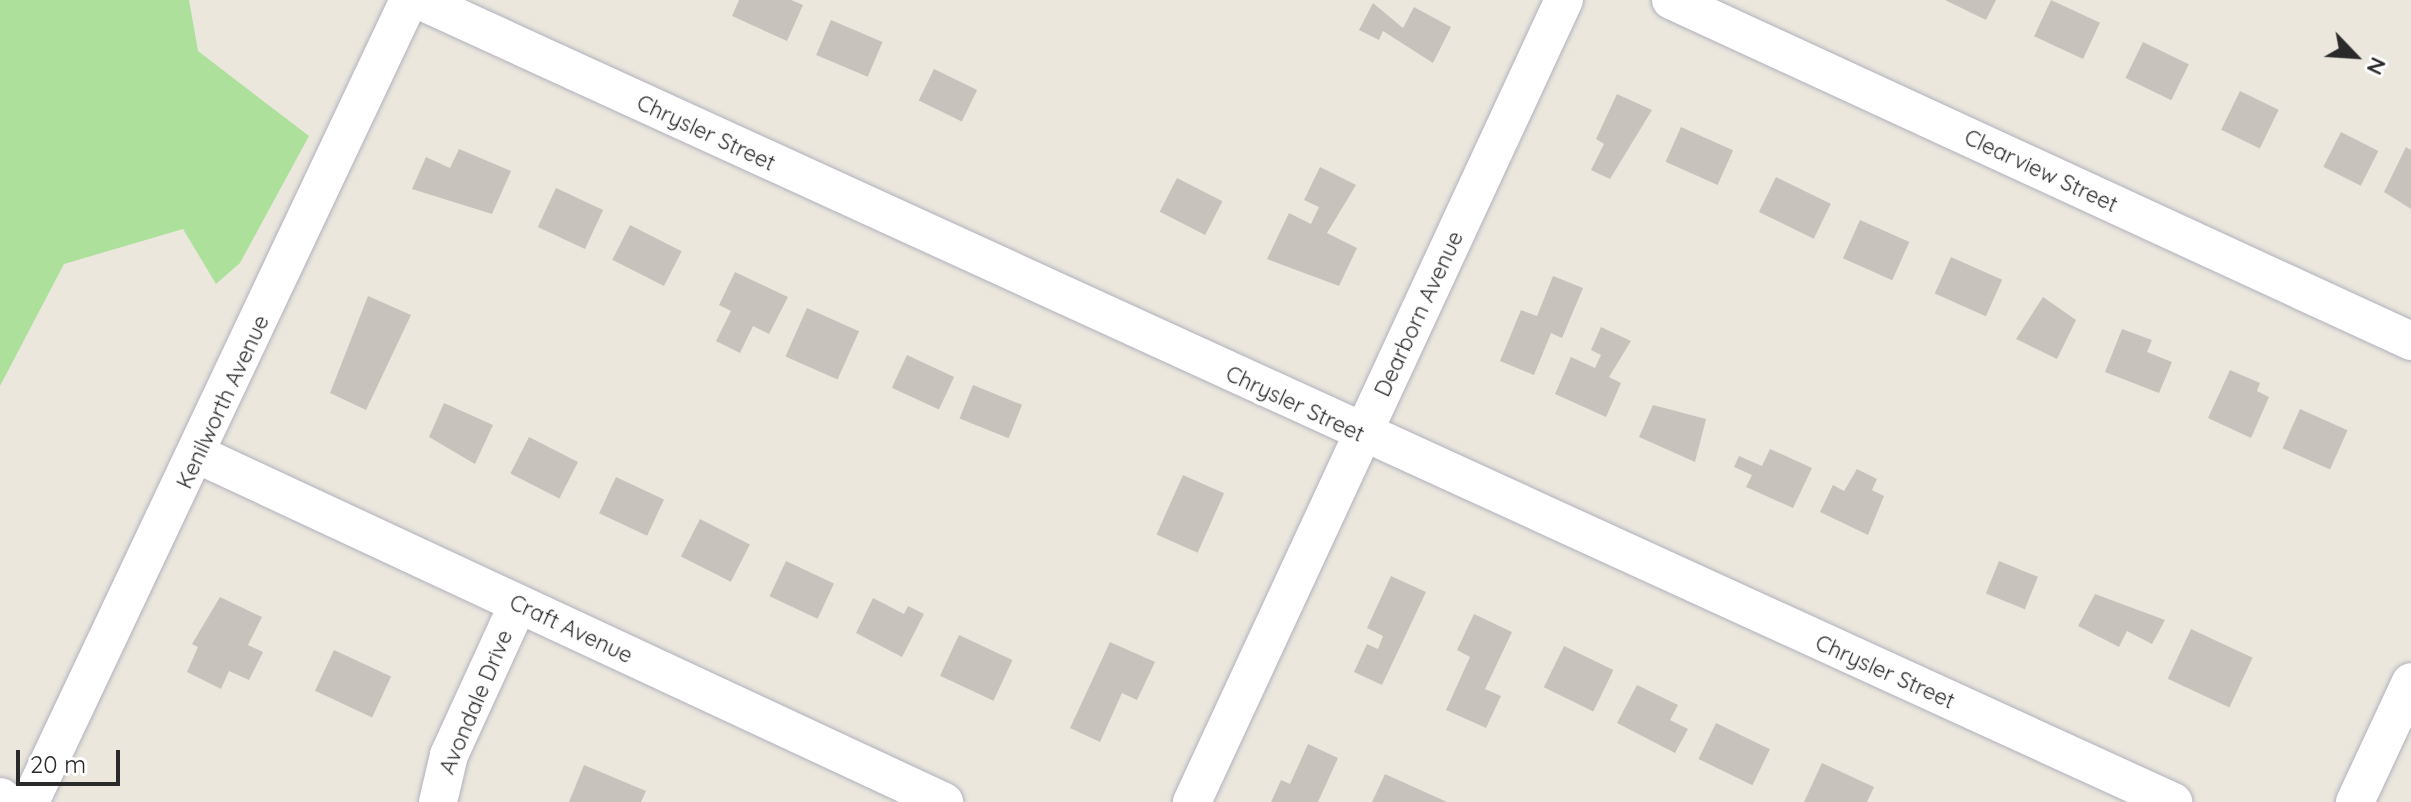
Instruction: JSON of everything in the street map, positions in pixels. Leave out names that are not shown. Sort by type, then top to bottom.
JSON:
[{"type":"street","name":"Kenilworth Avenue","points":[[30,802],[199,455],[409,0]]},
{"type":"street","name":"Chrysler Street","points":[[419,0],[1362,435],[2173,802]]},
{"type":"street","name":"Dearborn Avenue","points":[[1192,802],[1564,0]]},
{"type":"street","name":"Clearview Street","points":[[1671,0],[2411,341]]},
{"type":"street","name":"Craft Avenue","points":[[199,455],[944,802]]},
{"type":"street","name":"Avondale Drive","points":[[438,802],[449,755],[518,604]]},
{"type":"street","points":[[2355,802],[2411,682]]},
{"type":"green space","points":[[0,0],[189,0],[198,51],[309,136],[240,263],[216,284],[183,229],[64,264],[0,386]]},
{"type":"building","points":[[739,0],[791,0],[803,5],[787,41],[732,16]]},
{"type":"building","points":[[1945,0],[1996,0],[1986,20]]},
{"type":"building","points":[[2051,0],[2100,23],[2083,59],[2034,36]]},
{"type":"building","points":[[1373,3],[1403,28],[1414,7],[1451,27],[1433,63],[1383,31],[1379,40],[1359,30]]},
{"type":"building","points":[[831,20],[883,42],[868,77],[816,55]]},
{"type":"building","points":[[2143,42],[2189,64],[2171,100],[2125,78]]},
{"type":"building","points":[[934,69],[977,90],[962,121],[919,100]]},
{"type":"building","points":[[2240,91],[2279,110],[2260,148],[2221,130]]},
{"type":"building","points":[[1617,94],[1652,110],[1610,179],[1591,170],[1604,144],[1596,139]]},
{"type":"building","points":[[1681,127],[1733,150],[1718,185],[1666,162]]},
{"type":"building","points":[[2341,132],[2378,151],[2361,186],[2323,167]]},
{"type":"building","points":[[2406,147],[2411,150],[2411,209],[2384,192]]},
{"type":"building","points":[[459,149],[511,171],[492,214],[412,189],[426,157],[450,168]]},
{"type":"building","points":[[1320,167],[1356,185],[1327,233],[1357,248],[1339,286],[1267,259],[1289,213],[1311,224],[1319,207],[1304,200]]},
{"type":"building","points":[[1776,177],[1831,204],[1814,239],[1759,212]]},
{"type":"building","points":[[1177,178],[1222,201],[1205,235],[1160,212]]},
{"type":"building","points":[[556,188],[603,210],[585,249],[538,227]]},
{"type":"building","points":[[1860,220],[1909,242],[1892,280],[1843,258]]},
{"type":"building","points":[[630,225],[682,251],[664,286],[612,260]]},
{"type":"building","points":[[1951,257],[2002,280],[1986,316],[1935,294]]},
{"type":"building","points":[[735,272],[788,297],[769,334],[753,326],[740,353],[716,341],[731,311],[719,305]]},
{"type":"building","points":[[1553,276],[1583,288],[1562,338],[1551,333],[1534,375],[1500,361],[1521,310],[1537,316]]},
{"type":"building","points":[[368,296],[411,315],[366,410],[330,393]]},
{"type":"building","points":[[2043,297],[2076,320],[2057,359],[2016,339]]},
{"type":"building","points":[[807,308],[859,331],[838,380],[785,356]]},
{"type":"building","points":[[1601,327],[1631,341],[1609,377],[1621,383],[1606,417],[1555,394],[1571,357],[1595,368],[1601,355],[1591,350]]},
{"type":"building","points":[[2122,329],[2152,340],[2147,352],[2172,362],[2159,393],[2105,372]]},
{"type":"building","points":[[907,355],[954,377],[939,410],[892,388]]},
{"type":"building","points":[[2230,370],[2260,383],[2257,391],[2269,397],[2251,438],[2208,418]]},
{"type":"building","points":[[973,385],[1022,405],[1009,438],[960,418]]},
{"type":"building","points":[[444,403],[493,425],[475,464],[429,437]]},
{"type":"building","points":[[1653,405],[1706,419],[1695,462],[1639,437]]},
{"type":"building","points":[[2300,409],[2348,430],[2330,469],[2283,448]]},
{"type":"building","points":[[529,437],[578,462],[559,499],[510,474]]},
{"type":"building","points":[[1770,449],[1812,468],[1793,508],[1746,487],[1752,475],[1734,467],[1739,456],[1762,466]]},
{"type":"building","points":[[1857,469],[1877,479],[1872,490],[1884,496],[1868,535],[1820,512],[1833,485],[1844,491]]},
{"type":"building","points":[[1183,475],[1224,493],[1198,553],[1157,534]]},
{"type":"building","points":[[616,477],[664,499],[647,536],[599,513]]},
{"type":"building","points":[[700,519],[750,544],[731,582],[681,556]]},
{"type":"building","points":[[786,561],[834,583],[818,619],[770,596]]},
{"type":"building","points":[[1999,561],[2038,577],[2025,609],[1986,593]]},
{"type":"building","points":[[1391,576],[1426,592],[1382,685],[1354,672],[1367,644],[1378,649],[1383,636],[1367,628]]},
{"type":"building","points":[[2095,594],[2165,620],[2152,644],[2127,631],[2119,647],[2078,626]]},
{"type":"building","points":[[220,597],[262,617],[248,645],[263,652],[249,680],[229,671],[221,689],[187,672],[198,647],[192,644]]},
{"type":"building","points":[[873,598],[904,614],[908,606],[924,614],[902,657],[856,633]]},
{"type":"building","points":[[1474,614],[1512,632],[1485,689],[1501,696],[1486,728],[1446,710],[1470,657],[1457,650]]},
{"type":"building","points":[[2191,629],[2253,658],[2229,708],[2168,679]]},
{"type":"building","points":[[959,635],[1012,660],[993,701],[940,676]]},
{"type":"building","points":[[1110,642],[1155,662],[1137,700],[1122,693],[1100,742],[1070,728]]},
{"type":"building","points":[[1564,646],[1613,670],[1593,711],[1544,687]]},
{"type":"building","points":[[334,650],[391,677],[372,717],[315,691]]},
{"type":"building","points":[[1637,685],[1678,705],[1670,720],[1688,729],[1675,753],[1617,723]]},
{"type":"building","points":[[1716,723],[1770,749],[1752,785],[1698,759]]},
{"type":"building","points":[[1308,744],[1338,758],[1318,802],[1271,802],[1281,780],[1290,784]]},
{"type":"building","points":[[1822,763],[1874,787],[1867,802],[1804,802]]},
{"type":"building","points":[[584,765],[646,791],[641,802],[569,802]]},
{"type":"building","points":[[1385,774],[1447,802],[1372,802]]}]
